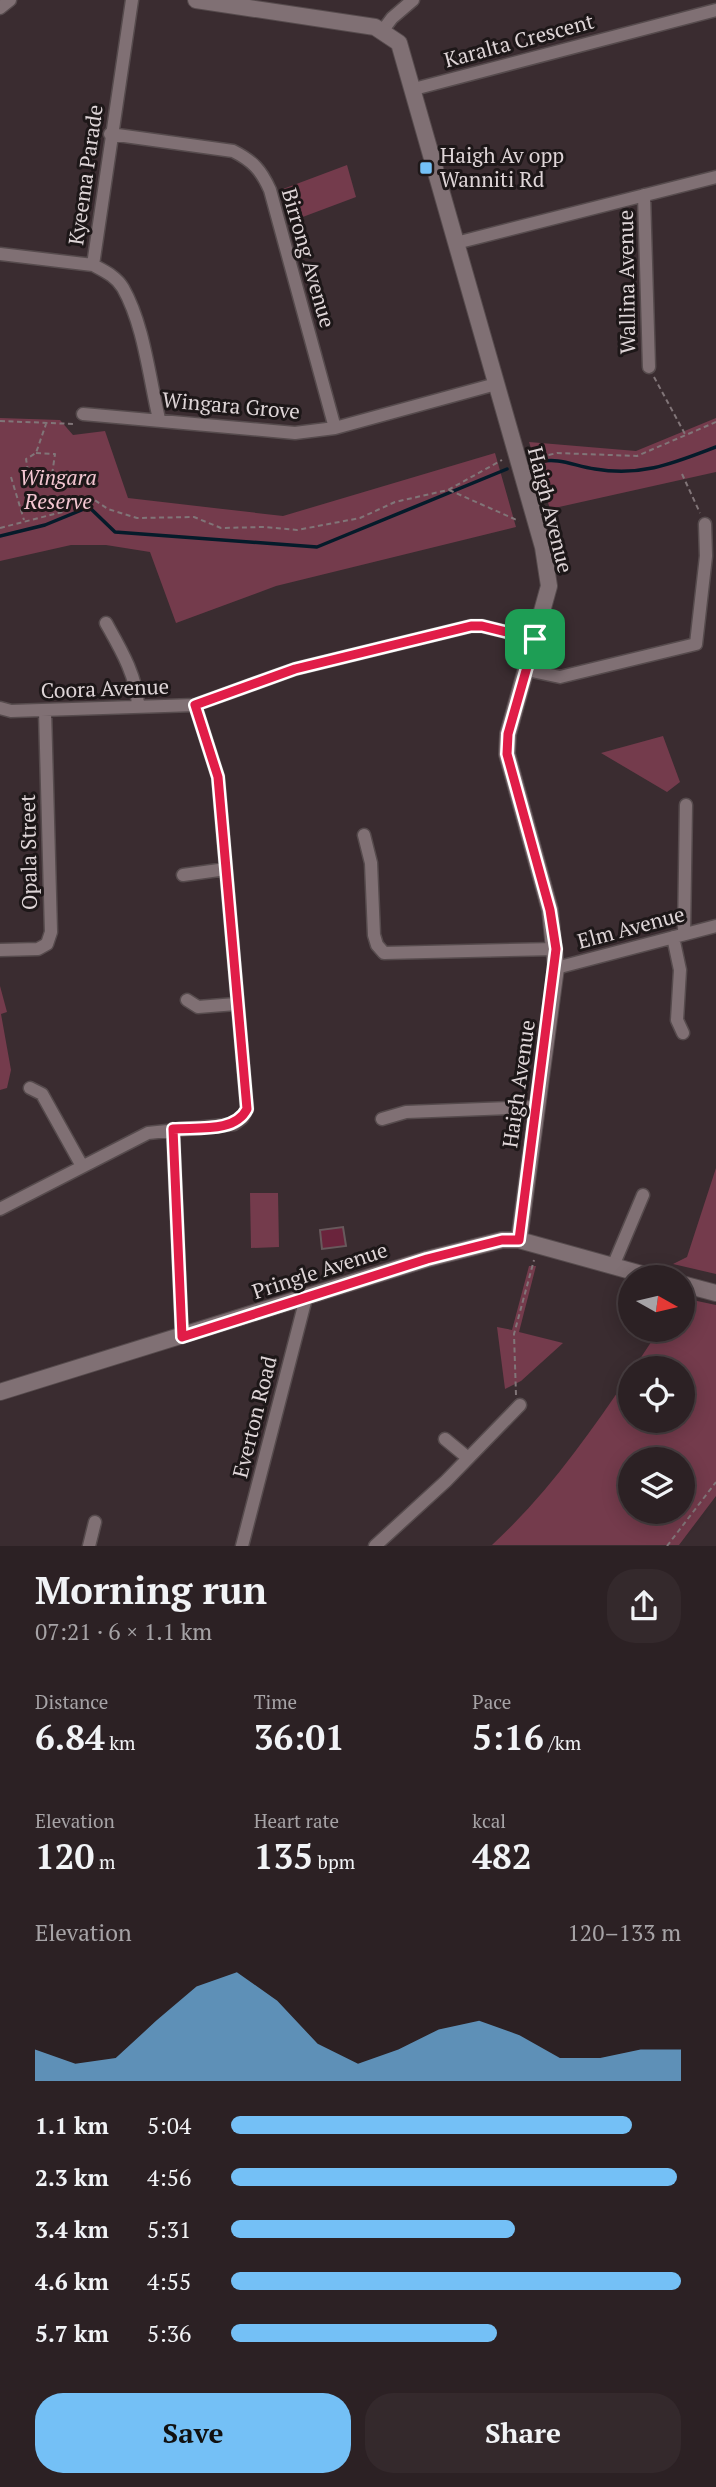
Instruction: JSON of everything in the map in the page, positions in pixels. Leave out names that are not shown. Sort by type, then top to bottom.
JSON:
[{"type":"street","points":[[0,8],[10,0]]},
{"type":"street","name":"Kyeema Parade","points":[[132,0],[110,134],[93,265],[111,274],[123,288],[139,332],[159,419]]},
{"type":"street","points":[[196,0],[383,30],[392,18],[413,0]]},
{"type":"street","name":"Karalta Crescent","points":[[414,89],[716,10]]},
{"type":"street","name":"Haigh Avenue","points":[[383,30],[399,43],[414,89],[549,577],[527,670],[508,734],[507,754],[550,910],[556,949],[556,968],[519,1240]]},
{"type":"street","name":"Birrong Avenue","points":[[110,134],[233,151],[251,160],[262,173],[270,190],[335,428]]},
{"type":"street","points":[[456,243],[716,177]]},
{"type":"street","name":"Wallina Avenue","points":[[644,195],[649,367]]},
{"type":"street","points":[[0,254],[93,265]]},
{"type":"street","name":"Wingara Grove","points":[[83,414],[295,433],[335,428],[496,384]]},
{"type":"street","points":[[527,670],[560,677],[696,644],[706,556],[705,524]]},
{"type":"street","points":[[106,622],[125,658],[137,694],[138,706]]},
{"type":"street","name":"Coora Avenue","points":[[0,708],[11,711],[45,711],[195,705],[295,669],[471,626],[482,626],[535,639]]},
{"type":"street","points":[[0,1209],[148,1133],[234,1124],[242,1118],[247,1109],[218,777],[195,705]]},
{"type":"street","name":"Opala Street","points":[[0,950],[38,949],[47,944],[51,932],[45,711]]},
{"type":"street","points":[[683,1033],[677,1020],[686,804]]},
{"type":"street","points":[[364,835],[371,863],[374,935],[377,945],[384,953],[556,949]]},
{"type":"street","points":[[183,875],[226,869]]},
{"type":"street","name":"Elm Avenue","points":[[556,968],[716,926]]},
{"type":"street","points":[[187,1000],[198,1007],[236,1004]]},
{"type":"street","points":[[30,1088],[42,1094],[82,1166]]},
{"type":"street","points":[[382,1119],[406,1112],[537,1107]]},
{"type":"street","points":[[173,1129],[182,1337]]},
{"type":"street","points":[[613,1266],[643,1195]]},
{"type":"street","name":"Pringle Avenue","points":[[0,1392],[427,1259],[502,1240],[519,1240],[618,1267]]},
{"type":"street","points":[[695,1287],[716,1293]]},
{"type":"street","name":"Everton Road","points":[[242,1545],[306,1298]]},
{"type":"street","points":[[374,1545],[520,1405]]},
{"type":"street","points":[[445,1439],[467,1458]]},
{"type":"street","points":[[89,1545],[94,1522]]},
{"type":"path","points":[[649,367],[686,435]]},
{"type":"path","points":[[0,421],[74,426],[83,414]]},
{"type":"path","points":[[0,528],[66,511],[90,497],[108,509],[137,518],[194,517],[220,528],[297,530],[359,519],[395,502],[448,490],[516,458],[557,453],[637,456],[716,422]]},
{"type":"path","points":[[36,453],[46,424]]},
{"type":"path","points":[[36,453],[55,454],[52,475],[43,480],[28,471],[28,455],[36,453]]},
{"type":"path","points":[[682,474],[705,524]]},
{"type":"path","points":[[11,477],[24,521]]},
{"type":"path","points":[[448,490],[519,521]]},
{"type":"path","points":[[520,1405],[515,1391],[514,1334],[534,1259]]},
{"type":"path","points":[[667,1545],[716,1482]]},
{"type":"green space","points":[[347,165],[356,197],[292,221],[283,189]]},
{"type":"green space","name":"Wingara Reserve","points":[[0,418],[60,420],[73,435],[105,431],[128,498],[283,516],[495,453],[516,527],[276,586],[176,623],[150,552],[106,545],[71,545],[0,561]]},
{"type":"green space","points":[[716,418],[716,472],[550,509],[529,442],[636,451]]},
{"type":"green space","points":[[663,736],[680,782],[667,792],[601,753]]},
{"type":"green space","points":[[0,986],[7,1012],[1,1014],[11,1070],[7,1088],[0,1090]]},
{"type":"green space","points":[[716,1168],[716,1274],[695,1269],[695,1265],[673,1264],[687,1257]]},
{"type":"green space","points":[[250,1193],[278,1193],[279,1247],[251,1248]]},
{"type":"green space","points":[[529,1266],[536,1266],[519,1332],[563,1343],[521,1381],[505,1389],[497,1327],[512,1330]]},
{"type":"green space","points":[[695,1301],[716,1305],[716,1496],[695,1524],[695,1447],[618,1447],[618,1524],[695,1524],[679,1545],[492,1545],[566,1464],[618,1391],[618,1433],[695,1433],[695,1356],[642,1356],[651,1342],[695,1342]]},
{"type":"building","points":[[343,1227],[346,1246],[322,1249],[320,1230]]},
{"type":"waterway","points":[[538,462],[560,461],[612,471],[643,470],[716,447]]},
{"type":"waterway","points":[[0,536],[45,525],[89,507],[115,532],[317,547],[507,469]]},
{"type":"place","name":"Haigh Av opp Wanniti Rd","points":[[426,168]]},
{"type":"route","points":[[471,626],[482,626],[535,639],[508,734],[507,754],[550,910],[556,968],[519,1240],[502,1240],[427,1259],[182,1337],[173,1129],[234,1124],[242,1118],[247,1109],[218,777],[195,705],[295,669],[471,626]]}]
